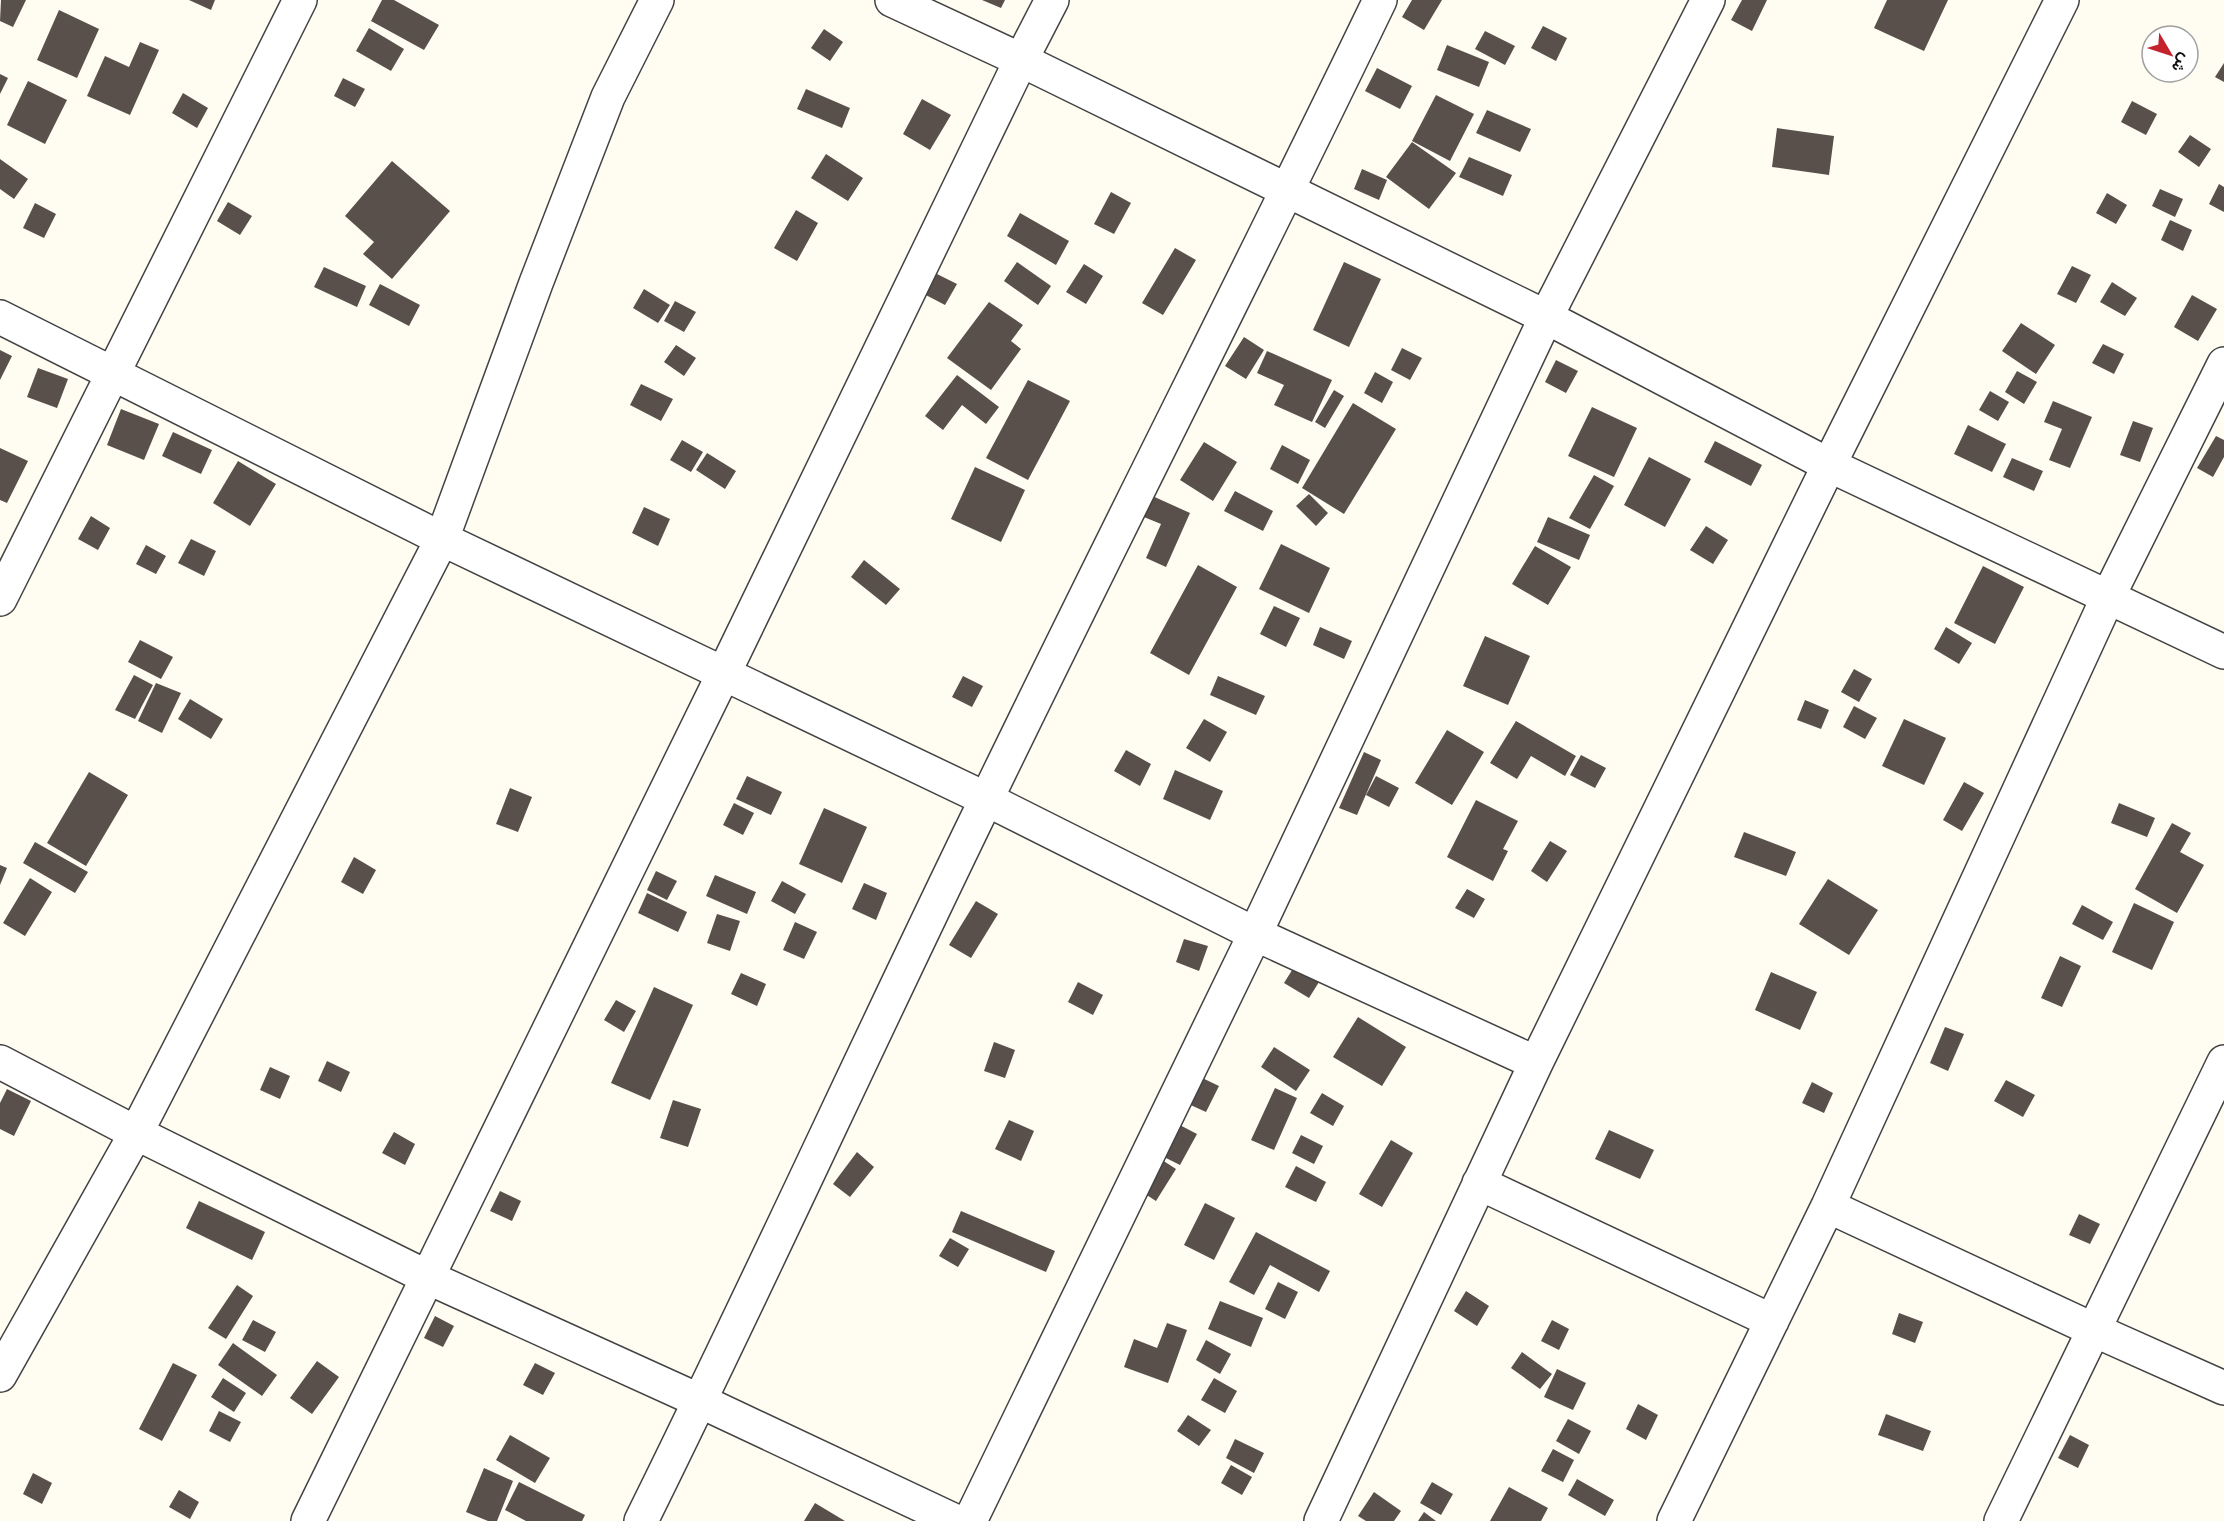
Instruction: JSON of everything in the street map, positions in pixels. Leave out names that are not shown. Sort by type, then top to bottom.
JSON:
[{"type":"street","points":[[0,599],[300,0]]},
{"type":"street","points":[[0,1375],[136,1132],[442,539],[531,294],[608,97],[657,0]]},
{"type":"street","points":[[892,0],[1021,60],[1546,317],[1829,465],[2224,652]]},
{"type":"street","points":[[308,1521],[1052,0]]},
{"type":"street","points":[[640,1521],[700,1401],[986,799],[1288,191],[1380,0]]},
{"type":"street","points":[[970,1521],[1255,934],[1546,317],[1708,0]]},
{"type":"street","points":[[1321,1521],[1536,1063],[1829,465],[2062,0]]},
{"type":"street","points":[[0,317],[442,539],[986,799],[1255,934],[1536,1063]]},
{"type":"street","points":[[1674,1521],[1828,1206],[2108,597],[2224,364]]},
{"type":"street","points":[[0,1062],[427,1277],[700,1401],[955,1521]]},
{"type":"street","points":[[2001,1521],[2224,1062]]},
{"type":"street","points":[[1479,1183],[1772,1321]]},
{"type":"street","points":[[1828,1206],[2224,1388]]},
{"type":"building","points":[[1,0],[26,0],[13,27],[0,21]]},
{"type":"building","points":[[189,0],[215,0],[211,10]]},
{"type":"building","points":[[382,0],[394,0],[439,25],[424,50],[371,21]]},
{"type":"building","points":[[982,0],[1005,0],[1001,8]]},
{"type":"building","points":[[1412,0],[1442,0],[1424,30],[1402,17]]},
{"type":"building","points":[[1742,0],[1767,0],[1752,31],[1731,20]]},
{"type":"building","points":[[1887,0],[1948,0],[1924,51],[1874,28]]},
{"type":"building","points":[[59,10],[99,29],[77,78],[37,60]]},
{"type":"building","points":[[1543,26],[1567,38],[1556,61],[1531,48]]},
{"type":"building","points":[[369,28],[404,49],[391,71],[356,51]]},
{"type":"building","points":[[824,29],[843,42],[830,61],[811,48]]},
{"type":"building","points":[[1485,31],[1515,46],[1505,65],[1475,49]]},
{"type":"building","points":[[140,42],[159,50],[130,115],[87,96],[105,56],[129,67]]},
{"type":"building","points":[[1447,45],[1489,62],[1479,87],[1437,70]]},
{"type":"building","points":[[2224,63],[2224,82],[2215,77]]},
{"type":"building","points":[[1377,68],[1412,86],[1400,109],[1365,91]]},
{"type":"building","points":[[0,74],[8,78],[0,94]]},
{"type":"building","points":[[343,78],[365,89],[355,107],[334,96]]},
{"type":"building","points":[[28,81],[67,100],[45,144],[7,125]]},
{"type":"building","points":[[806,89],[850,108],[842,128],[797,109]]},
{"type":"building","points":[[183,93],[208,108],[197,128],[172,113]]},
{"type":"building","points":[[1436,95],[1474,114],[1450,161],[1412,141]]},
{"type":"building","points":[[922,99],[951,115],[930,150],[903,134]]},
{"type":"building","points":[[2132,101],[2157,114],[2146,135],[2121,122]]},
{"type":"building","points":[[1487,110],[1531,129],[1520,152],[1476,133]]},
{"type":"building","points":[[1777,128],[1834,136],[1829,175],[1772,167]]},
{"type":"building","points":[[2190,135],[2211,149],[2199,167],[2178,152]]},
{"type":"building","points":[[1412,142],[1456,173],[1429,209],[1386,177]]},
{"type":"building","points":[[826,154],[863,178],[848,201],[811,178]]},
{"type":"building","points":[[1469,157],[1512,175],[1503,196],[1459,177]]},
{"type":"building","points":[[0,159],[28,179],[14,199],[0,189]]},
{"type":"building","points":[[392,161],[450,211],[392,279],[363,254],[374,242],[345,216]]},
{"type":"building","points":[[1362,169],[1387,180],[1379,200],[1354,189]]},
{"type":"building","points":[[2219,184],[2224,187],[2224,212],[2209,204]]},
{"type":"building","points":[[2160,189],[2183,199],[2175,217],[2152,206]]},
{"type":"building","points":[[1111,192],[1131,203],[1114,234],[1094,224]]},
{"type":"building","points":[[2107,193],[2127,205],[2116,224],[2096,213]]},
{"type":"building","points":[[228,202],[252,216],[240,235],[217,221]]},
{"type":"building","points":[[35,203],[56,214],[44,238],[23,228]]},
{"type":"building","points":[[796,210],[818,223],[797,261],[774,248]]},
{"type":"building","points":[[1020,213],[1069,241],[1056,265],[1007,236]]},
{"type":"building","points":[[2170,220],[2192,230],[2183,251],[2161,240]]},
{"type":"building","points":[[1175,248],[1196,260],[1163,315],[1142,303]]},
{"type":"building","points":[[1017,262],[1051,286],[1038,305],[1004,281]]},
{"type":"building","points":[[1344,262],[1381,279],[1349,347],[1313,330]]},
{"type":"building","points":[[1084,264],[1103,276],[1086,304],[1066,292]]},
{"type":"building","points":[[2072,266],[2091,275],[2076,303],[2057,294]]},
{"type":"building","points":[[324,267],[366,286],[357,307],[314,287]]},
{"type":"building","points":[[933,272],[957,284],[945,305],[922,293]]},
{"type":"building","points":[[2112,282],[2137,298],[2125,316],[2100,302]]},
{"type":"building","points":[[380,284],[420,305],[409,326],[369,305]]},
{"type":"building","points":[[644,289],[670,305],[658,323],[633,308]]},
{"type":"building","points":[[2192,295],[2217,309],[2198,341],[2174,327]]},
{"type":"building","points":[[675,301],[696,312],[684,332],[664,321]]},
{"type":"building","points":[[989,302],[1023,325],[1011,341],[1021,349],[991,390],[947,358]]},
{"type":"building","points":[[2021,323],[2055,345],[2036,374],[2002,351]]},
{"type":"building","points":[[1244,337],[1264,350],[1246,379],[1225,366]]},
{"type":"building","points":[[2103,344],[2124,354],[2114,374],[2092,363]]},
{"type":"building","points":[[676,345],[696,358],[684,376],[664,362]]},
{"type":"building","points":[[1402,348],[1422,358],[1410,380],[1391,370]]},
{"type":"building","points":[[0,350],[12,356],[0,380]]},
{"type":"building","points":[[1267,351],[1332,380],[1312,422],[1274,405],[1284,385],[1257,373]]},
{"type":"building","points":[[1556,360],[1578,371],[1566,393],[1545,382]]},
{"type":"building","points":[[38,368],[68,379],[57,408],[27,397]]},
{"type":"building","points":[[2017,371],[2037,382],[2024,404],[2005,392]]},
{"type":"building","points":[[1375,372],[1393,382],[1382,403],[1364,393]]},
{"type":"building","points":[[957,375],[999,407],[986,424],[962,405],[943,430],[925,416]]},
{"type":"building","points":[[1028,380],[1070,401],[1028,480],[986,458]]},
{"type":"building","points":[[641,384],[673,399],[661,421],[630,405]]},
{"type":"building","points":[[1334,390],[1344,396],[1325,428],[1315,422]]},
{"type":"building","points":[[1990,391],[2009,402],[1998,421],[1979,410]]},
{"type":"building","points":[[2053,401],[2092,417],[2070,468],[2049,460],[2062,429],[2044,422]]},
{"type":"building","points":[[1353,403],[1396,429],[1344,514],[1302,488]]},
{"type":"building","points":[[1592,407],[1637,428],[1614,477],[1568,456]]},
{"type":"building","points":[[121,409],[159,424],[144,460],[107,445]]},
{"type":"building","points":[[2133,421],[2153,428],[2140,462],[2120,455]]},
{"type":"building","points":[[1968,425],[2006,444],[1992,472],[1954,454]]},
{"type":"building","points":[[173,432],[212,450],[201,474],[162,456]]},
{"type":"building","points":[[2216,436],[2224,440],[2224,457],[2213,477],[2197,468]]},
{"type":"building","points":[[682,440],[703,452],[691,472],[670,460]]},
{"type":"building","points":[[1715,441],[1762,465],[1751,486],[1704,462]]},
{"type":"building","points":[[1204,442],[1237,462],[1213,501],[1180,480]]},
{"type":"building","points":[[1282,445],[1310,460],[1298,484],[1270,469]]},
{"type":"building","points":[[0,448],[28,461],[7,503],[0,500]]},
{"type":"building","points":[[707,453],[736,471],[725,489],[696,470]]},
{"type":"building","points":[[1649,457],[1691,479],[1665,527],[1624,505]]},
{"type":"building","points":[[2012,458],[2043,471],[2034,491],[2003,477]]},
{"type":"building","points":[[238,461],[276,484],[250,526],[213,503]]},
{"type":"building","points":[[975,467],[1025,490],[1001,542],[951,519]]},
{"type":"building","points":[[1594,475],[1614,486],[1590,529],[1569,518]]},
{"type":"building","points":[[1235,491],[1273,511],[1263,531],[1224,511]]},
{"type":"building","points":[[1148,494],[1190,513],[1166,567],[1146,558],[1161,524],[1139,515]]},
{"type":"building","points":[[1309,494],[1328,513],[1316,526],[1296,506]]},
{"type":"building","points":[[644,507],[670,519],[658,546],[632,533]]},
{"type":"building","points":[[91,516],[110,528],[98,550],[78,539]]},
{"type":"building","points":[[1548,517],[1590,535],[1579,560],[1537,542]]},
{"type":"building","points":[[1706,526],[1728,540],[1713,564],[1690,550]]},
{"type":"building","points":[[191,539],[216,551],[204,576],[178,563]]},
{"type":"building","points":[[1281,544],[1330,568],[1309,613],[1259,589]]},
{"type":"building","points":[[146,545],[166,556],[156,574],[136,564]]},
{"type":"building","points":[[1535,546],[1571,567],[1548,605],[1512,584]]},
{"type":"building","points":[[864,560],[900,589],[886,605],[851,577]]},
{"type":"building","points":[[1198,565],[1237,587],[1189,675],[1150,653]]},
{"type":"building","points":[[1983,566],[2024,587],[1995,644],[1954,623]]},
{"type":"building","points":[[1274,606],[1300,618],[1286,647],[1260,634]]},
{"type":"building","points":[[1320,627],[1352,641],[1344,659],[1313,645]]},
{"type":"building","points":[[1946,627],[1972,643],[1959,664],[1934,649]]},
{"type":"building","points":[[1485,636],[1530,656],[1508,705],[1463,686]]},
{"type":"building","points":[[140,640],[173,657],[161,679],[128,662]]},
{"type":"building","points":[[1854,669],[1872,679],[1859,702],[1841,692]]},
{"type":"building","points":[[134,675],[153,685],[135,719],[115,710]]},
{"type":"building","points":[[963,676],[983,686],[972,707],[952,697]]},
{"type":"building","points":[[1218,676],[1265,696],[1256,715],[1210,695]]},
{"type":"building","points":[[156,683],[181,693],[162,733],[138,721]]},
{"type":"building","points":[[190,699],[223,719],[211,739],[178,719]]},
{"type":"building","points":[[1805,700],[1829,710],[1821,729],[1797,720]]},
{"type":"building","points":[[1854,706],[1877,718],[1865,739],[1843,727]]},
{"type":"building","points":[[1204,719],[1227,732],[1210,762],[1186,748]]},
{"type":"building","points":[[1904,719],[1946,738],[1924,785],[1882,766]]},
{"type":"building","points":[[1516,721],[1576,756],[1565,776],[1531,756],[1517,779],[1490,763]]},
{"type":"building","points":[[1447,730],[1484,752],[1452,805],[1415,783]]},
{"type":"building","points":[[1126,750],[1151,764],[1140,786],[1114,771]]},
{"type":"building","points":[[1364,752],[1381,760],[1357,815],[1339,808]]},
{"type":"building","points":[[1581,755],[1606,768],[1595,788],[1570,775]]},
{"type":"building","points":[[1175,770],[1223,791],[1210,820],[1163,799]]},
{"type":"building","points":[[89,772],[128,795],[86,866],[47,843]]},
{"type":"building","points":[[747,776],[782,792],[771,815],[736,799]]},
{"type":"building","points":[[1376,776],[1399,788],[1389,807],[1366,795]]},
{"type":"building","points":[[1964,782],[1984,793],[1962,831],[1943,820]]},
{"type":"building","points":[[510,788],[532,797],[518,832],[496,824]]},
{"type":"building","points":[[1476,800],[1518,821],[1503,849],[1508,851],[1493,881],[1447,857]]},
{"type":"building","points":[[734,803],[754,813],[743,835],[723,825]]},
{"type":"building","points":[[2119,803],[2155,818],[2147,837],[2111,823]]},
{"type":"building","points":[[824,808],[867,827],[842,883],[799,864]]},
{"type":"building","points":[[2172,823],[2191,833],[2180,852],[2204,865],[2177,913],[2135,889]]},
{"type":"building","points":[[1744,832],[1796,852],[1786,876],[1734,857]]},
{"type":"building","points":[[1550,841],[1567,851],[1547,882],[1531,871]]},
{"type":"building","points":[[35,842],[88,872],[75,893],[23,863]]},
{"type":"building","points":[[354,857],[376,870],[363,894],[341,882]]},
{"type":"building","points":[[0,865],[7,868],[0,885]]},
{"type":"building","points":[[656,871],[677,881],[667,900],[647,890]]},
{"type":"building","points":[[715,875],[756,892],[747,914],[706,896]]},
{"type":"building","points":[[30,878],[52,892],[25,936],[3,923]]},
{"type":"building","points":[[1828,879],[1878,910],[1849,955],[1799,924]]},
{"type":"building","points":[[782,881],[806,894],[795,914],[771,901]]},
{"type":"building","points":[[864,883],[887,893],[876,920],[852,909]]},
{"type":"building","points":[[1467,889],[1485,899],[1474,918],[1455,908]]},
{"type":"building","points":[[647,893],[687,912],[678,932],[638,913]]},
{"type":"building","points":[[976,901],[998,914],[971,958],[949,945]]},
{"type":"building","points":[[2134,903],[2174,922],[2152,970],[2112,952]]},
{"type":"building","points":[[2082,905],[2113,922],[2103,940],[2072,924]]},
{"type":"building","points":[[717,914],[740,921],[730,951],[707,943]]},
{"type":"building","points":[[795,922],[817,932],[804,959],[783,950]]},
{"type":"building","points":[[1184,939],[1208,946],[1199,971],[1176,962]]},
{"type":"building","points":[[2060,956],[2081,966],[2062,1007],[2041,998]]},
{"type":"building","points":[[1294,967],[1319,982],[1309,998],[1284,983]]},
{"type":"building","points":[[1771,972],[1817,992],[1800,1030],[1755,1010]]},
{"type":"building","points":[[741,973],[766,984],[757,1006],[731,994]]},
{"type":"building","points":[[1078,982],[1103,995],[1093,1015],[1068,1002]]},
{"type":"building","points":[[654,987],[693,1005],[650,1100],[611,1083]]},
{"type":"building","points":[[616,1000],[636,1011],[624,1032],[604,1020]]},
{"type":"building","points":[[1358,1017],[1406,1047],[1382,1086],[1333,1057]]},
{"type":"building","points":[[1945,1027],[1964,1034],[1948,1071],[1930,1063]]},
{"type":"building","points":[[994,1042],[1015,1050],[1005,1078],[984,1071]]},
{"type":"building","points":[[1274,1047],[1310,1070],[1296,1091],[1261,1067]]},
{"type":"building","points":[[327,1061],[350,1072],[341,1092],[318,1081]]},
{"type":"building","points":[[270,1067],[290,1076],[280,1099],[260,1090]]},
{"type":"building","points":[[1196,1075],[1219,1086],[1206,1112],[1184,1102]]},
{"type":"building","points":[[2006,1080],[2035,1095],[2023,1117],[1994,1101]]},
{"type":"building","points":[[1812,1082],[1833,1093],[1824,1113],[1802,1103]]},
{"type":"building","points":[[1275,1088],[1297,1098],[1274,1150],[1251,1140]]},
{"type":"building","points":[[7,1089],[31,1101],[14,1136],[0,1129],[0,1103]]},
{"type":"building","points":[[1322,1093],[1344,1106],[1333,1126],[1310,1113]]},
{"type":"building","points":[[673,1100],[701,1109],[688,1147],[660,1138]]},
{"type":"building","points":[[1009,1120],[1034,1131],[1021,1161],[995,1149]]},
{"type":"building","points":[[1174,1122],[1197,1134],[1180,1165],[1158,1154]]},
{"type":"building","points":[[1609,1130],[1654,1150],[1640,1179],[1595,1159]]},
{"type":"building","points":[[394,1132],[415,1144],[405,1165],[382,1153]]},
{"type":"building","points":[[1301,1135],[1323,1146],[1314,1164],[1292,1153]]},
{"type":"building","points":[[1391,1140],[1413,1153],[1382,1207],[1359,1194]]},
{"type":"building","points":[[857,1152],[874,1167],[850,1197],[833,1184]]},
{"type":"building","points":[[1159,1158],[1176,1169],[1156,1201],[1139,1190]]},
{"type":"building","points":[[1296,1166],[1326,1182],[1316,1202],[1285,1187]]},
{"type":"building","points":[[500,1191],[521,1201],[512,1221],[490,1211]]},
{"type":"building","points":[[199,1201],[265,1232],[252,1260],[186,1228]]},
{"type":"building","points":[[1205,1203],[1235,1218],[1214,1260],[1184,1245]]},
{"type":"building","points":[[961,1211],[1055,1251],[1046,1272],[952,1232]]},
{"type":"building","points":[[2079,1214],[2100,1224],[2090,1244],[2069,1235]]},
{"type":"building","points":[[1256,1232],[1330,1271],[1319,1292],[1270,1265],[1254,1295],[1229,1282]]},
{"type":"building","points":[[950,1238],[969,1249],[958,1267],[939,1256]]},
{"type":"building","points":[[1278,1282],[1298,1292],[1285,1319],[1265,1309]]},
{"type":"building","points":[[237,1285],[253,1296],[226,1339],[208,1328]]},
{"type":"building","points":[[1466,1291],[1489,1306],[1477,1326],[1454,1311]]},
{"type":"building","points":[[1220,1301],[1263,1318],[1251,1347],[1208,1329]]},
{"type":"building","points":[[1899,1313],[1923,1322],[1915,1343],[1892,1334]]},
{"type":"building","points":[[435,1316],[454,1326],[443,1347],[424,1338]]},
{"type":"building","points":[[253,1320],[276,1332],[265,1352],[242,1340]]},
{"type":"building","points":[[1552,1320],[1569,1329],[1559,1350],[1541,1341]]},
{"type":"building","points":[[1167,1323],[1187,1330],[1168,1383],[1124,1367],[1134,1339],[1157,1348]]},
{"type":"building","points":[[1206,1340],[1231,1354],[1220,1374],[1196,1360]]},
{"type":"building","points":[[233,1343],[277,1375],[262,1396],[218,1365]]},
{"type":"building","points":[[1522,1352],[1552,1374],[1540,1389],[1511,1368]]},
{"type":"building","points":[[317,1361],[339,1377],[312,1414],[290,1398]]},
{"type":"building","points":[[173,1363],[197,1375],[162,1441],[139,1429]]},
{"type":"building","points":[[535,1363],[555,1373],[543,1395],[523,1385]]},
{"type":"building","points":[[1557,1369],[1586,1383],[1573,1410],[1544,1397]]},
{"type":"building","points":[[223,1378],[246,1393],[234,1412],[211,1397]]},
{"type":"building","points":[[1214,1378],[1237,1391],[1225,1413],[1201,1400]]},
{"type":"building","points":[[1638,1404],[1658,1415],[1646,1440],[1626,1429]]},
{"type":"building","points":[[219,1411],[241,1422],[230,1442],[209,1431]]},
{"type":"building","points":[[1886,1414],[1931,1431],[1923,1451],[1878,1435]]},
{"type":"building","points":[[1188,1415],[1211,1430],[1199,1446],[1177,1431]]},
{"type":"building","points":[[1568,1419],[1591,1431],[1579,1454],[1556,1441]]},
{"type":"building","points":[[510,1435],[550,1458],[535,1483],[496,1460]]},
{"type":"building","points":[[2070,1435],[2089,1445],[2078,1468],[2058,1458]]},
{"type":"building","points":[[1235,1439],[1264,1453],[1254,1473],[1226,1458]]},
{"type":"building","points":[[1553,1449],[1574,1460],[1563,1482],[1541,1471]]},
{"type":"building","points":[[1231,1465],[1252,1477],[1242,1495],[1221,1483]]},
{"type":"building","points":[[484,1468],[513,1481],[497,1521],[488,1521],[466,1512]]},
{"type":"building","points":[[33,1473],[52,1483],[42,1504],[23,1494]]},
{"type":"building","points":[[1577,1479],[1614,1500],[1605,1516],[1568,1495]]},
{"type":"building","points":[[519,1482],[585,1515],[582,1521],[526,1521],[505,1510]]},
{"type":"building","points":[[1432,1482],[1453,1494],[1441,1515],[1420,1503]]},
{"type":"building","points":[[1509,1487],[1548,1508],[1541,1521],[1490,1521]]},
{"type":"building","points":[[179,1490],[199,1502],[190,1519],[169,1507]]},
{"type":"building","points":[[1374,1492],[1401,1511],[1394,1521],[1366,1521],[1358,1516]]},
{"type":"building","points":[[815,1503],[845,1521],[804,1521]]},
{"type":"building","points":[[1424,1512],[1436,1521],[1418,1521]]}]
